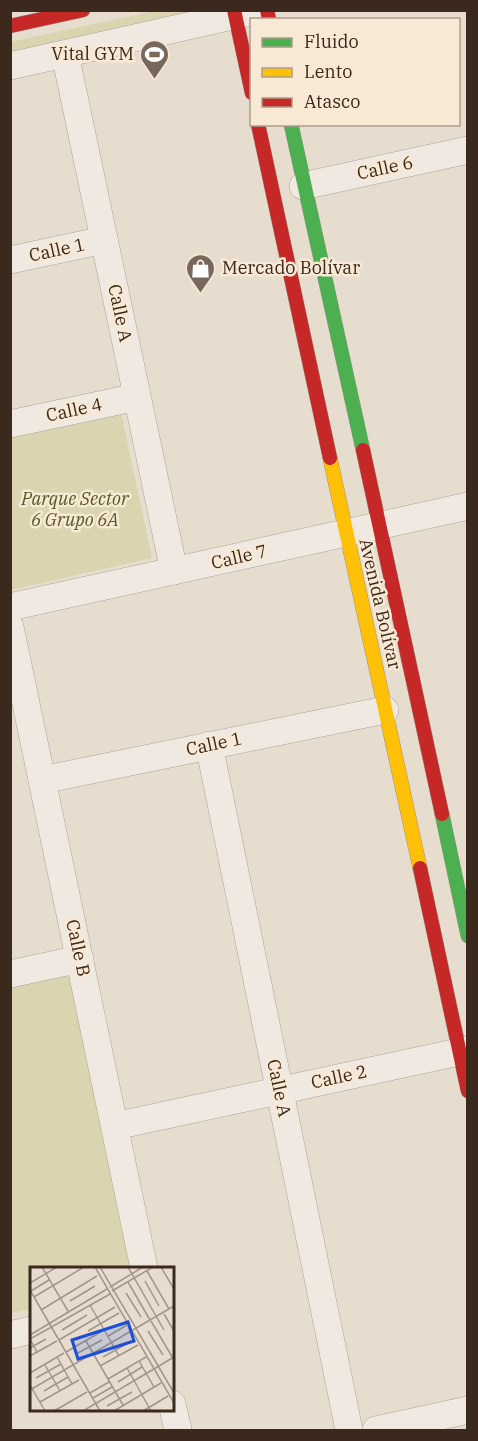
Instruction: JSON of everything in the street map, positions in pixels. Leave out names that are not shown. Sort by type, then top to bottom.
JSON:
[{"type":"street","points":[[10,26],[83,10]]},
{"type":"street","points":[[10,66],[241,12],[250,78]]},
{"type":"street","name":"Calle A","points":[[65,54],[174,571]]},
{"type":"street","name":"Avenida Bolívar","points":[[258,126],[385,710],[463,1051],[468,1091]]},
{"type":"street","name":"Avenida Bolívar","points":[[291,126],[380,525],[460,862],[468,936]]},
{"type":"street","name":"Calle 6","points":[[303,186],[468,150]]},
{"type":"street","name":"Calle 1","points":[[10,260],[104,240]]},
{"type":"street","name":"Calle 4","points":[[10,424],[137,397]]},
{"type":"street","name":"Calle 7","points":[[10,607],[468,506]]},
{"type":"street","name":"Calle B","points":[[10,627],[144,1267]]},
{"type":"street","name":"Calle 1","points":[[42,780],[385,710]]},
{"type":"street","name":"Calle A","points":[[209,745],[349,1431]]},
{"type":"street","points":[[10,974],[80,959]]},
{"type":"street","name":"Calle 2","points":[[115,1126],[463,1051]]},
{"type":"street","points":[[10,1335],[30,1330]]},
{"type":"street","points":[[376,1431],[468,1410]]},
{"type":"street","points":[[174,1411],[178,1431]]},
{"type":"green space","points":[[153,11],[185,11],[187,20],[11,56],[10,42]]},
{"type":"green space","name":"Parque Sector 6 Grupo 6A","points":[[121,413],[152,558],[11,590],[10,438]]},
{"type":"green space","points":[[72,970],[132,1267],[30,1267],[30,1309],[11,1313],[11,983]]},
{"type":"traffic: fast","points":[[291,126],[363,450]]},
{"type":"traffic: fast","points":[[442,814],[468,936]]},
{"type":"traffic: slow","points":[[330,458],[420,868]]},
{"type":"traffic: jam","points":[[10,26],[83,10]]},
{"type":"traffic: jam","points":[[234,10],[250,84]]},
{"type":"traffic: jam","points":[[267,10],[269,18]]},
{"type":"traffic: jam","points":[[258,126],[330,458]]},
{"type":"traffic: jam","points":[[363,450],[442,814]]},
{"type":"traffic: jam","points":[[420,868],[468,1091]]},
{"type":"place","name":"Vital GYM","points":[[155,80]]},
{"type":"place","name":"Mercado Bolívar","points":[[201,294]]}]
